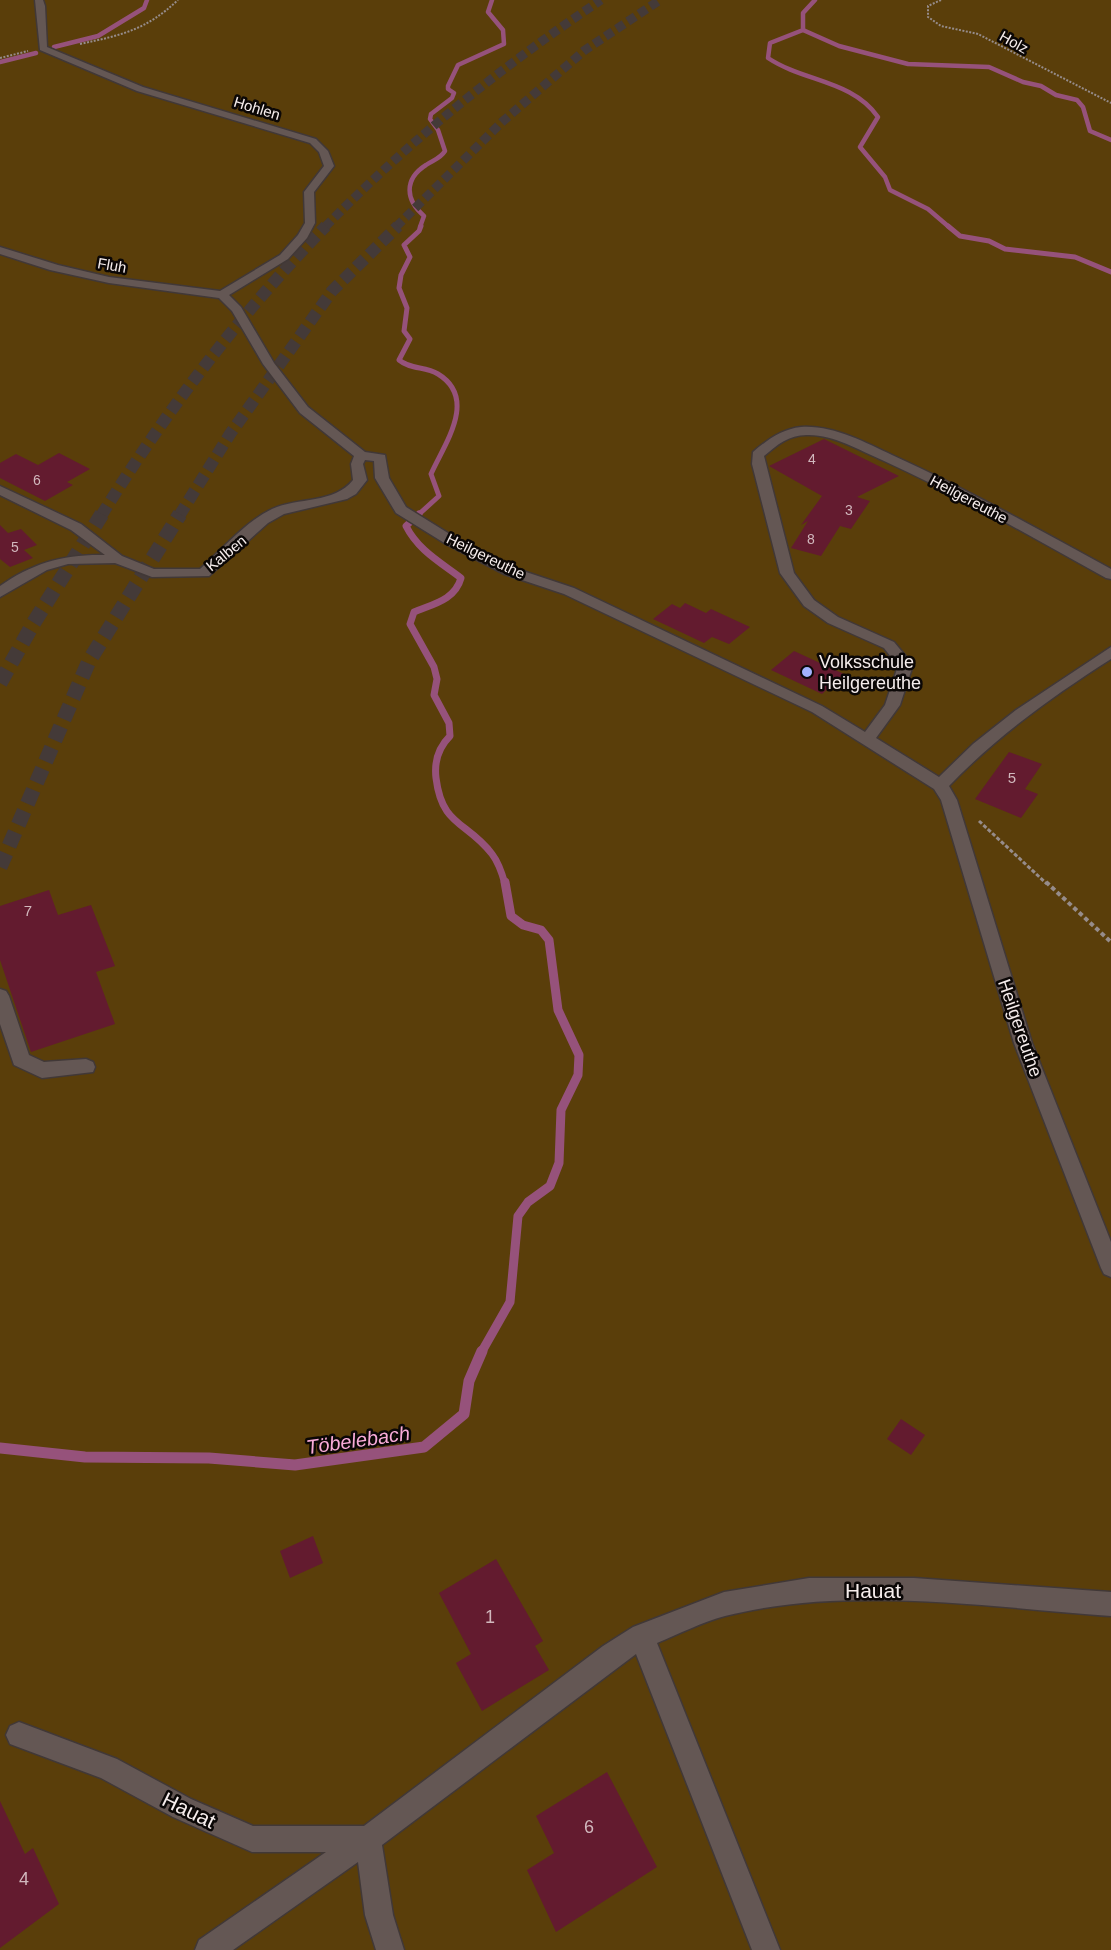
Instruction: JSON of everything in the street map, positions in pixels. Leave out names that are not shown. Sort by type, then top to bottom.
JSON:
[{"type":"street","points":[[39,0],[44,12],[41,26],[43,48]]},
{"type":"street","name":"Hohlen","points":[[43,48],[140,89],[313,141],[323,151],[328,166],[309,192],[310,223],[303,236],[284,257],[222,295]]},
{"type":"street","name":"Fluh","points":[[0,250],[70,273],[145,286],[222,295]]},
{"type":"street","name":"Heilgereuthe","points":[[222,295],[237,309],[269,364],[304,410],[360,455],[380,458],[382,478],[401,510],[509,571],[569,591],[817,709],[868,738],[944,793],[1023,1043],[1111,1268]]},
{"type":"street","name":"Heilgereuthe","points":[[868,738],[891,712],[902,684],[906,665],[888,645],[833,620],[809,603],[787,573],[758,464],[758,455],[771,443],[788,433],[801,430],[822,431],[840,437],[902,463],[1111,575]]},
{"type":"street","name":"Kalben","points":[[0,490],[76,527],[105,547],[117,559],[152,573],[204,573],[271,515],[298,506],[328,501],[351,491],[360,480],[357,464],[360,455]]},
{"type":"street","points":[[0,593],[27,572],[56,561],[80,557],[117,559]]},
{"type":"street","points":[[944,793],[960,764],[1064,682],[1111,652]]},
{"type":"street","points":[[0,996],[21,1060],[42,1070],[86,1067]]},
{"type":"street","name":"Hauat","points":[[209,1950],[368,1839],[612,1655],[642,1636],[724,1604],[808,1590],[914,1590],[1111,1604]]},
{"type":"street","points":[[642,1636],[695,1776],[766,1950]]},
{"type":"street","name":"Hauat","points":[[19,1735],[108,1768],[182,1808],[252,1839],[368,1839]]},
{"type":"street","points":[[368,1839],[379,1915],[390,1950]]},
{"type":"path","points":[[54,52],[145,28],[158,21],[178,0]]},
{"type":"path","name":"Holz","points":[[941,0],[928,6],[928,17],[940,26],[978,34],[1111,103]]},
{"type":"path","points":[[0,58],[43,48]]},
{"type":"path","points":[[944,793],[968,811],[1111,942]]},
{"type":"shaded area","points":[[0,0],[1111,0],[1111,1950],[0,1950]]},
{"type":"building","points":[[824,439],[899,476],[857,497],[870,501],[851,529],[840,526],[821,556],[791,548],[808,521],[801,525],[822,496],[769,466]]},
{"type":"building","points":[[59,453],[90,469],[67,482],[73,485],[45,501],[0,478],[0,463],[16,454],[38,465]]},
{"type":"building","points":[[0,525],[8,533],[21,529],[37,545],[24,550],[33,558],[10,567],[0,559]]},
{"type":"building","points":[[685,603],[706,613],[711,609],[750,627],[729,644],[712,637],[704,643],[653,619],[672,604],[680,608]]},
{"type":"building","name":"Volksschule Heilgereuthe","points":[[794,651],[844,674],[822,694],[771,670]]},
{"type":"building","points":[[1009,752],[1042,764],[1025,789],[1038,794],[1021,818],[975,799]]},
{"type":"building","points":[[49,890],[58,915],[91,905],[115,966],[96,972],[115,1024],[31,1052],[0,960],[0,906]]},
{"type":"building","points":[[901,1419],[925,1435],[911,1455],[887,1439]]},
{"type":"building","points":[[313,1536],[323,1563],[290,1578],[280,1551]]},
{"type":"building","points":[[496,1559],[543,1641],[535,1646],[549,1670],[482,1711],[456,1663],[471,1654],[439,1593]]},
{"type":"building","points":[[607,1772],[657,1867],[556,1932],[527,1870],[554,1853],[536,1816]]},
{"type":"building","points":[[0,1801],[25,1854],[33,1848],[59,1904],[0,1948]]},
{"type":"waterway","points":[[54,47],[98,36],[144,8],[147,0]]},
{"type":"waterway","name":"Töbelebach","points":[[420,227],[424,216],[410,197],[411,183],[419,171],[439,158],[445,151],[438,130],[430,119],[431,114],[452,98],[454,93],[448,89],[448,86],[458,65],[504,44],[503,30],[488,12],[492,0]]},
{"type":"waterway","points":[[803,30],[803,13],[815,0]]},
{"type":"waterway","points":[[803,30],[839,46],[908,64],[989,67],[1023,82],[1041,86],[1056,95],[1077,100],[1083,107],[1090,131],[1111,140]]},
{"type":"waterway","points":[[803,30],[770,43],[768,58],[782,66],[841,88],[867,105],[878,117],[860,147],[885,177],[890,190],[928,209],[949,227]]},
{"type":"waterway","points":[[0,62],[36,53]]},
{"type":"waterway","name":"Töbelebach","points":[[417,516],[439,496],[431,474],[449,437],[457,409],[456,396],[450,384],[438,374],[399,360],[410,339],[404,331],[407,308],[399,288],[401,275],[410,257],[404,245],[419,231],[421,226]]},
{"type":"waterway","points":[[948,226],[960,236],[989,241],[1005,249],[1075,257],[1111,272]]},
{"type":"waterway","name":"Töbelebach","points":[[419,514],[406,526],[411,534],[430,555],[461,578],[449,596],[436,604],[414,612],[410,624],[434,667],[437,679],[434,695],[449,723],[450,736],[442,745],[436,760],[439,794],[450,815],[483,843],[492,854],[505,884]]},
{"type":"waterway","name":"Töbelebach","points":[[482,1352],[510,1302],[518,1216],[528,1202],[550,1186],[559,1163],[561,1110],[578,1075],[579,1055],[558,1010],[549,940],[541,930],[523,925],[511,916],[505,882]]},
{"type":"waterway","name":"Töbelebach","points":[[0,1448],[85,1457],[209,1458],[295,1465],[424,1447],[464,1414],[469,1381],[482,1352]]},
{"type":"tunnel","points":[[326,226],[357,195],[457,106],[564,25],[601,0]]},
{"type":"tunnel","points":[[396,227],[502,122],[585,50],[660,0]]},
{"type":"tunnel","points":[[101,516],[178,401],[234,329],[294,259],[326,226]]},
{"type":"tunnel","points":[[179,516],[230,434],[332,291],[398,226]]},
{"type":"tunnel","points":[[0,683],[33,624],[102,514]]},
{"type":"tunnel","points":[[0,867],[89,661],[180,514]]},
{"type":"place","name":"Volksschule Heilgereuthe","points":[[807,672]]}]
